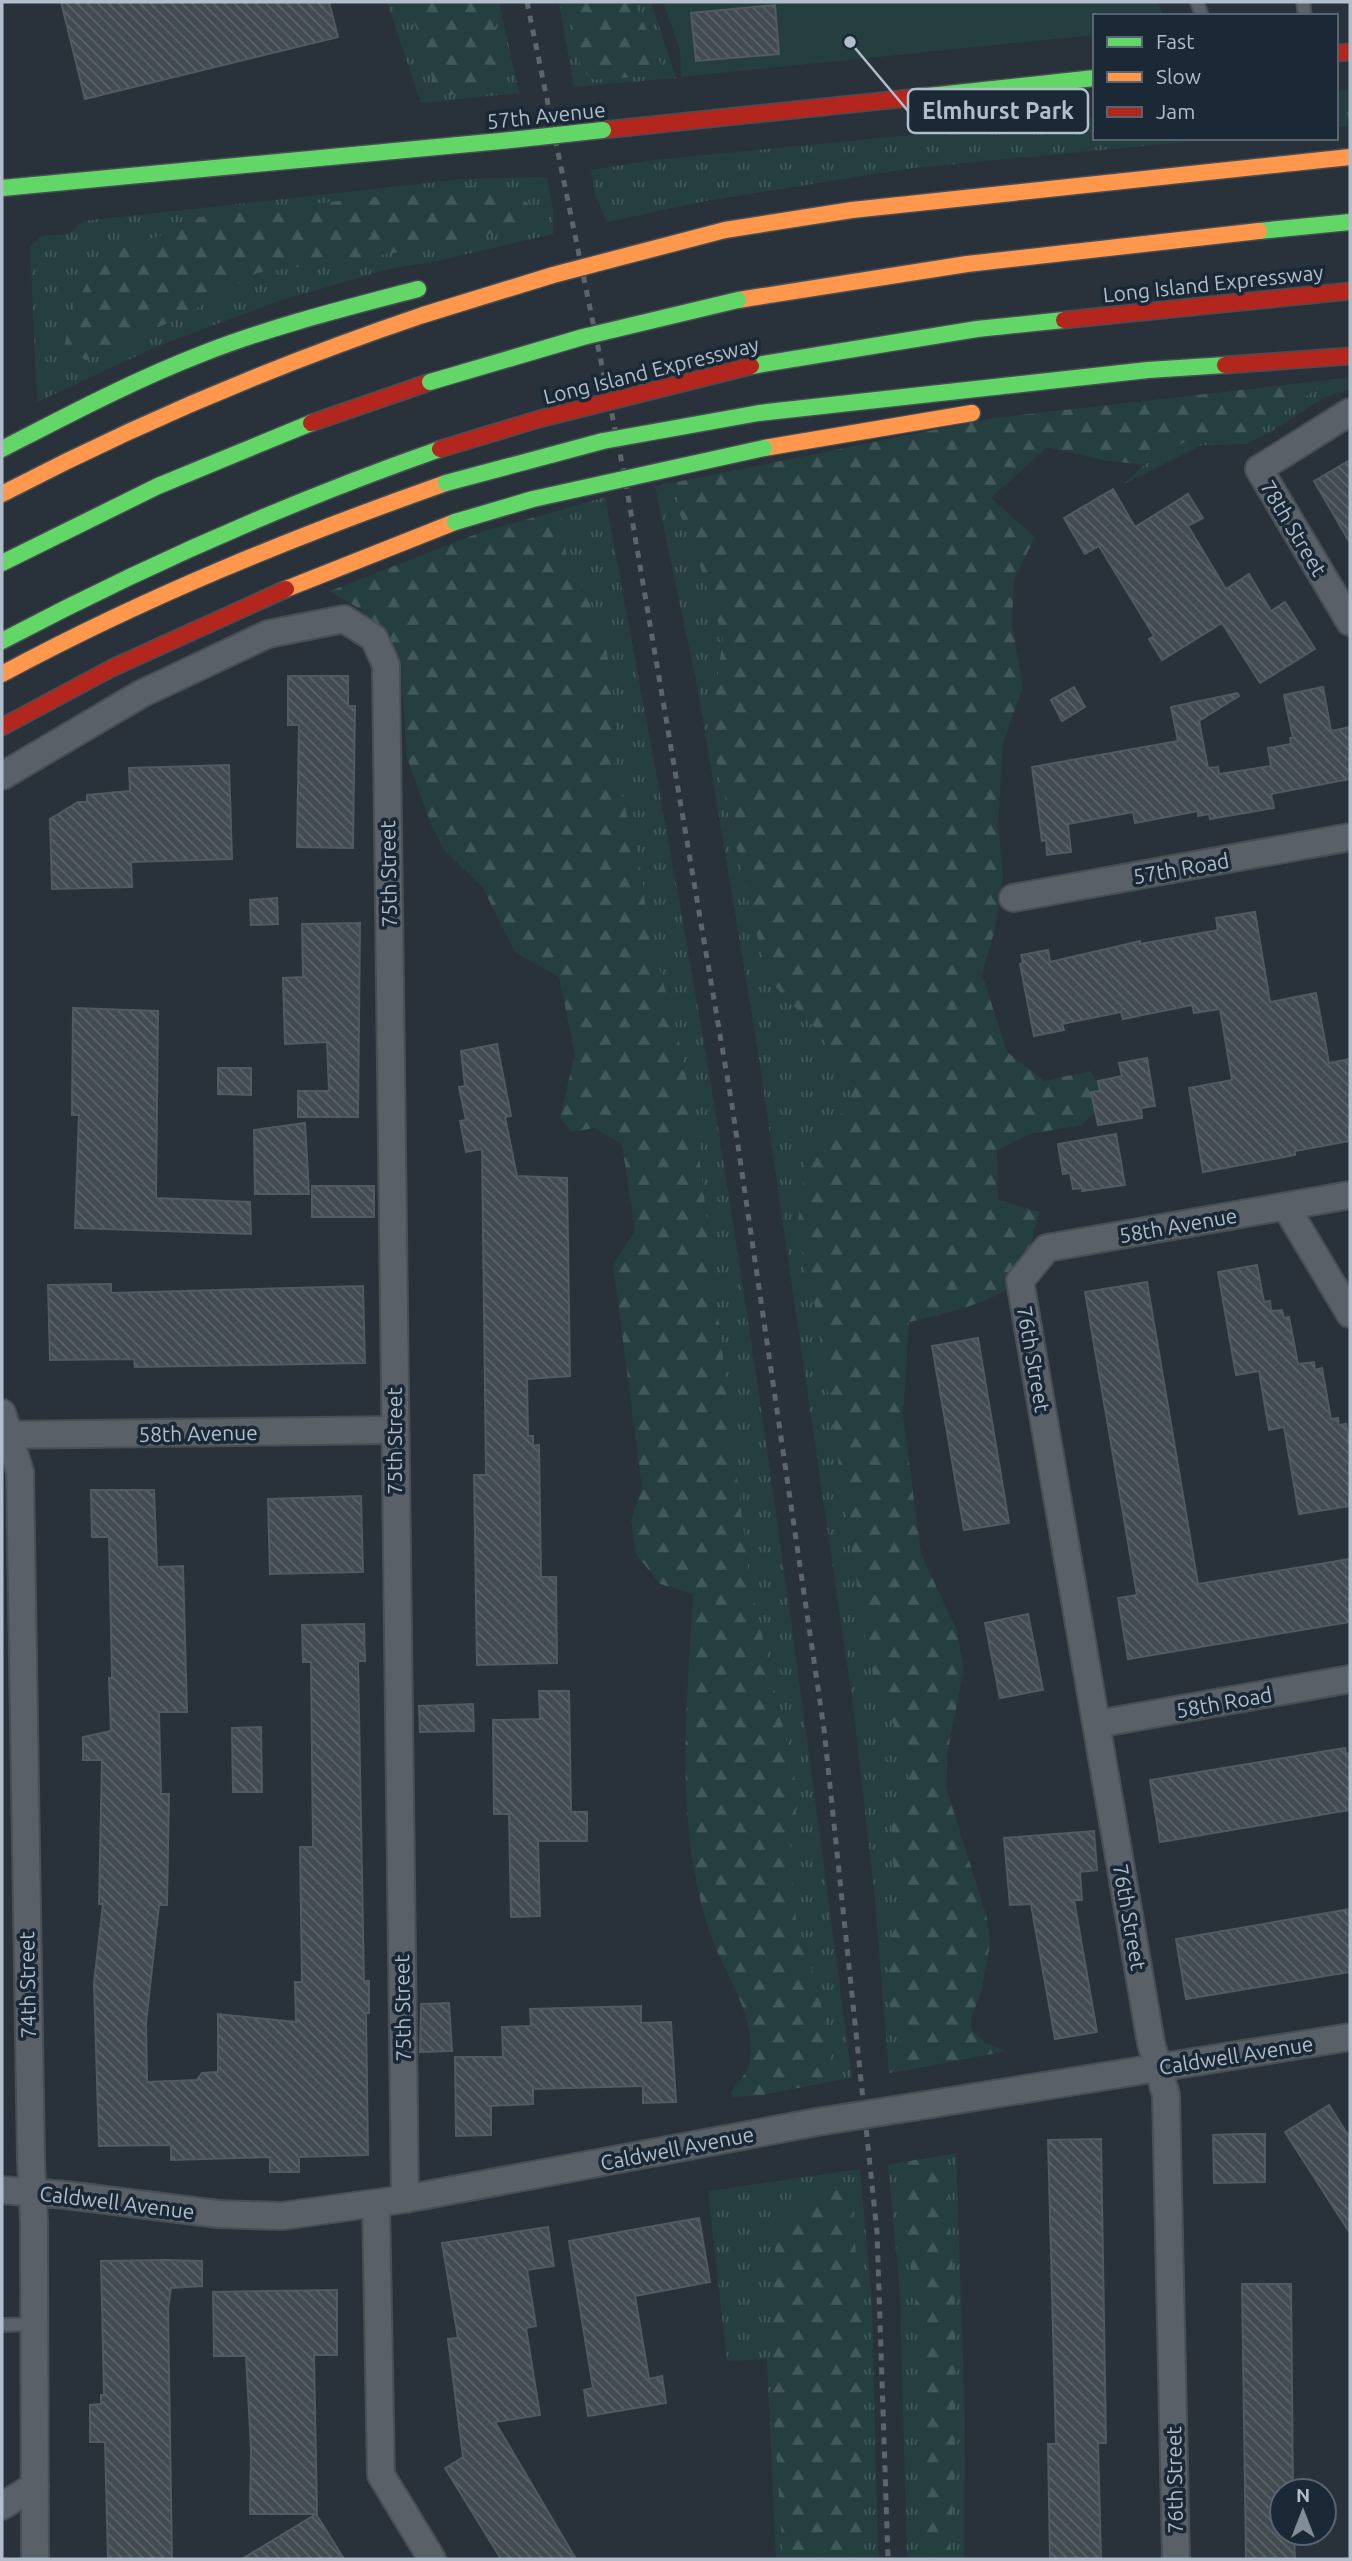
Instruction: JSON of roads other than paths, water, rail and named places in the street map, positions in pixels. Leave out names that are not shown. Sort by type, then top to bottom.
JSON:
[{"type":"main road","name":"57th Avenue","points":[[2,188],[511,140],[1093,78]]},
{"type":"main road","points":[[549,258],[878,207],[1350,157]]},
{"type":"main road","points":[[2,563],[171,479],[274,436],[535,348],[738,300],[855,277],[965,262],[1350,222]]},
{"type":"main road","points":[[2,494],[75,455],[246,378],[423,315],[553,275],[725,230]]},
{"type":"main road","points":[[2,449],[67,415],[216,348],[304,320],[424,287]]},
{"type":"main road","name":"Long Island Expressway","points":[[2,641],[72,603],[276,509],[440,449],[552,416],[751,366],[977,329],[1350,291]]},
{"type":"main road","points":[[1152,387],[1345,357]]},
{"type":"main road","points":[[2,674],[69,636],[283,543],[446,483],[603,440],[759,413],[1148,370],[1345,357]]},
{"type":"main road","points":[[2,727],[64,692],[208,620],[455,522],[556,494],[764,448],[994,410]]},
{"type":"street","name":"78th Street","points":[[1350,412],[1259,469],[1350,622]]},
{"type":"street","name":"75th Street","points":[[2,776],[141,694],[268,634],[344,619],[374,638],[386,665],[405,2199]]},
{"type":"street","name":"57th Road","points":[[1013,898],[1350,837]]},
{"type":"street","name":"58th Avenue","points":[[1020,1281],[1047,1248],[1350,1195]]},
{"type":"street","points":[[1286,1207],[1350,1314]]},
{"type":"street","name":"76th Street","points":[[1020,1281],[1151,2043],[1166,2095],[1176,2559]]},
{"type":"street","name":"58th Avenue","points":[[5,1428],[394,1430]]},
{"type":"street","name":"74th Street","points":[[5,1428],[20,1472],[13,1851],[32,2193],[35,2559]]},
{"type":"street","name":"58th Road","points":[[1097,1724],[1350,1679]]},
{"type":"street","name":"Caldwell Avenue","points":[[2,2190],[218,2214],[282,2216],[405,2199],[817,2122],[1350,2037]]},
{"type":"street","points":[[376,2204],[381,2475],[432,2559]]},
{"type":"street","points":[[2,2506],[35,2486]]},
{"type":"lane","points":[[2,2325],[34,2324]]},
{"type":"railway","points":[[527,2],[625,478],[732,1105],[824,1729],[877,2232],[888,2559]]},
{"type":"place","name":"Elmhurst Park","points":[[850,42]]}]
